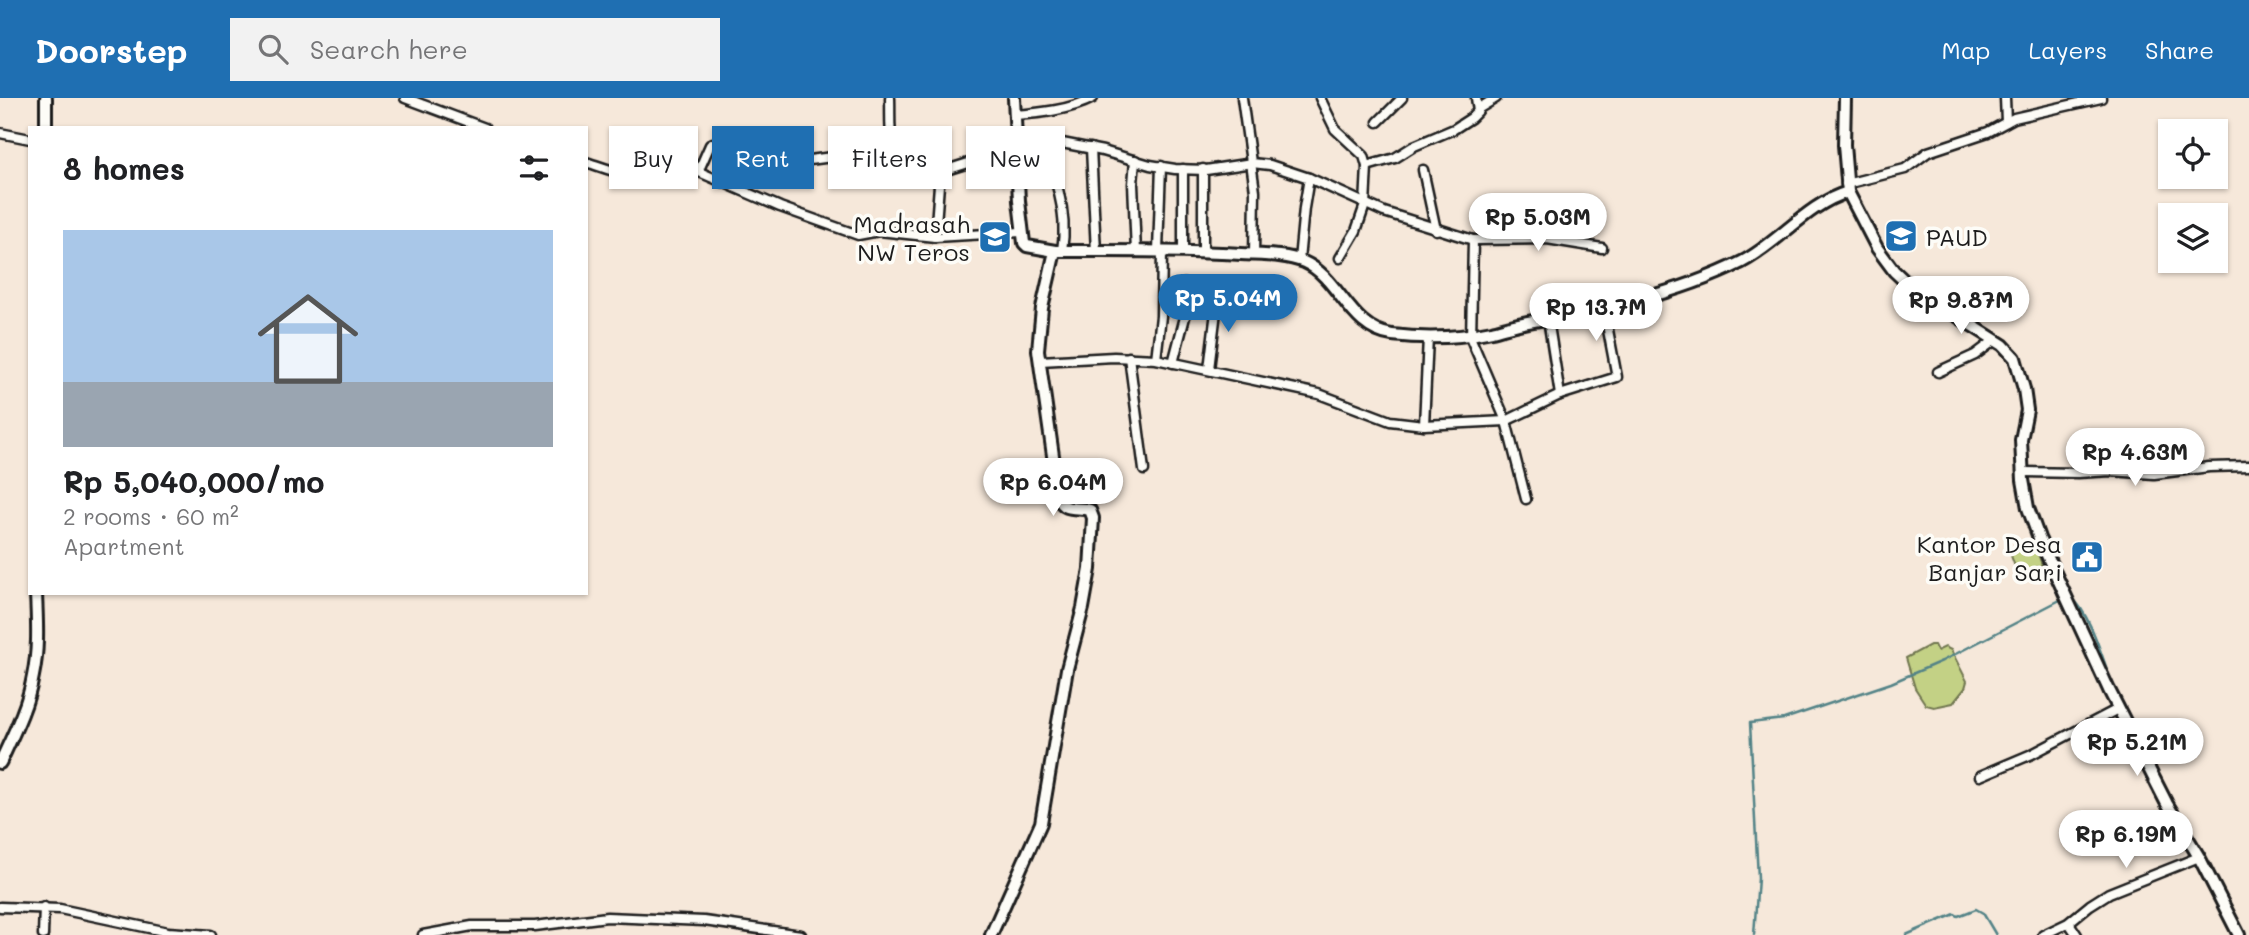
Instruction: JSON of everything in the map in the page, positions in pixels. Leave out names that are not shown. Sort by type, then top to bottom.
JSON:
[{"type":"street","points":[[46,98],[46,126]]},
{"type":"street","points":[[405,98],[480,126]]},
{"type":"street","points":[[890,98],[891,126]]},
{"type":"street","points":[[1014,98],[1015,126]]},
{"type":"street","points":[[1015,115],[1039,113],[1080,104],[1093,98]]},
{"type":"street","points":[[1320,98],[1335,129],[1364,156],[1367,166],[1365,205],[1356,232],[1339,258]]},
{"type":"street","points":[[1377,122],[1402,98]]},
{"type":"street","points":[[1476,98],[1478,109]]},
{"type":"street","points":[[1367,166],[1395,159],[1414,146],[1454,129],[1496,98]]},
{"type":"street","points":[[1846,98],[1844,145],[1847,188],[1877,248],[1903,281],[1995,340],[2015,358],[2027,410],[2021,440],[2023,472],[2031,515],[2113,689],[2119,709],[2128,721],[2235,920],[2239,935]]},
{"type":"street","points":[[2005,98],[2006,122]]},
{"type":"street","points":[[1019,189],[1021,232],[1025,246],[1058,251],[1203,251],[1299,260],[1317,270],[1349,308],[1374,330],[1387,334],[1428,337],[1470,334],[1604,309],[1678,288],[1737,265],[1770,245],[1847,188],[1905,169],[1928,152],[1988,132],[2006,122],[2101,98]]},
{"type":"street","points":[[1240,99],[1252,163],[1255,201],[1254,255]]},
{"type":"street","points":[[0,133],[28,139]]},
{"type":"street","points":[[828,157],[786,163],[713,143],[698,172],[858,236],[880,230],[934,237],[1021,232]]},
{"type":"street","points":[[1065,144],[1183,169],[1252,163],[1288,170],[1365,205],[1473,240],[1537,239],[1602,248]]},
{"type":"street","points":[[1091,148],[1096,251]]},
{"type":"street","points":[[1135,160],[1136,251]]},
{"type":"street","points":[[588,163],[609,168]]},
{"type":"street","points":[[1157,359],[1161,316],[1160,166]]},
{"type":"street","points":[[1183,169],[1183,251]]},
{"type":"street","points":[[1203,169],[1203,251]]},
{"type":"street","points":[[1423,170],[1436,230]]},
{"type":"street","points":[[1299,260],[1310,178]]},
{"type":"street","points":[[934,237],[938,189]]},
{"type":"street","points":[[991,935],[1041,823],[1067,669],[1090,569],[1092,513],[1087,508],[1068,508],[1060,502],[1038,339],[1042,308],[1065,228],[1056,189]]},
{"type":"street","points":[[1473,240],[1470,334],[1506,421],[1526,499]]},
{"type":"street","points":[[1173,363],[1185,317],[1184,284]]},
{"type":"street","points":[[1209,369],[1217,295]]},
{"type":"street","points":[[1040,361],[1129,357],[1157,359],[1319,394],[1390,421],[1423,425],[1506,421],[1560,395],[1617,377],[1604,309]]},
{"type":"street","points":[[1548,318],[1560,395]]},
{"type":"street","points":[[1423,425],[1428,337]]},
{"type":"street","points":[[1938,372],[1975,355],[1995,340]]},
{"type":"street","points":[[1129,357],[1144,470]]},
{"type":"street","points":[[2023,472],[2111,471],[2154,474],[2210,467],[2249,466]]},
{"type":"street","points":[[0,763],[20,719],[33,676],[37,636],[36,595]]},
{"type":"street","points":[[1980,776],[2043,749],[2119,709]]},
{"type":"street","points":[[2043,935],[2071,920],[2109,893],[2199,853]]},
{"type":"street","points":[[0,907],[44,907],[162,933],[211,935]]},
{"type":"street","points":[[43,935],[44,907]]},
{"type":"street","points":[[423,935],[472,926],[535,926],[607,917],[704,920],[801,935]]},
{"type":"street","points":[[2071,920],[2077,935]]},
{"type":"green space","points":[[2033,539],[2042,565],[2018,575],[2010,553]]},
{"type":"green space","points":[[1934,645],[1937,651],[1945,647],[1951,650],[1967,681],[1953,703],[1934,707],[1926,705],[1915,688],[1906,658]]},
{"type":"waterway","points":[[2071,597],[2091,627],[2115,692]]},
{"type":"waterway","points":[[1754,935],[1758,878],[1750,723],[1784,719],[1891,683],[1942,661],[2062,599]]},
{"type":"waterway","points":[[2165,788],[2186,825]]},
{"type":"waterway","points":[[1906,935],[1955,914],[1958,916],[1976,909],[1983,913],[1996,935]]},
{"type":"place","name":"PAUD","points":[[1901,236]]},
{"type":"place","name":"Madrasah NW Teros","points":[[995,237]]},
{"type":"place","name":"Kantor Desa Banjar Sari","points":[[2087,557]]}]
